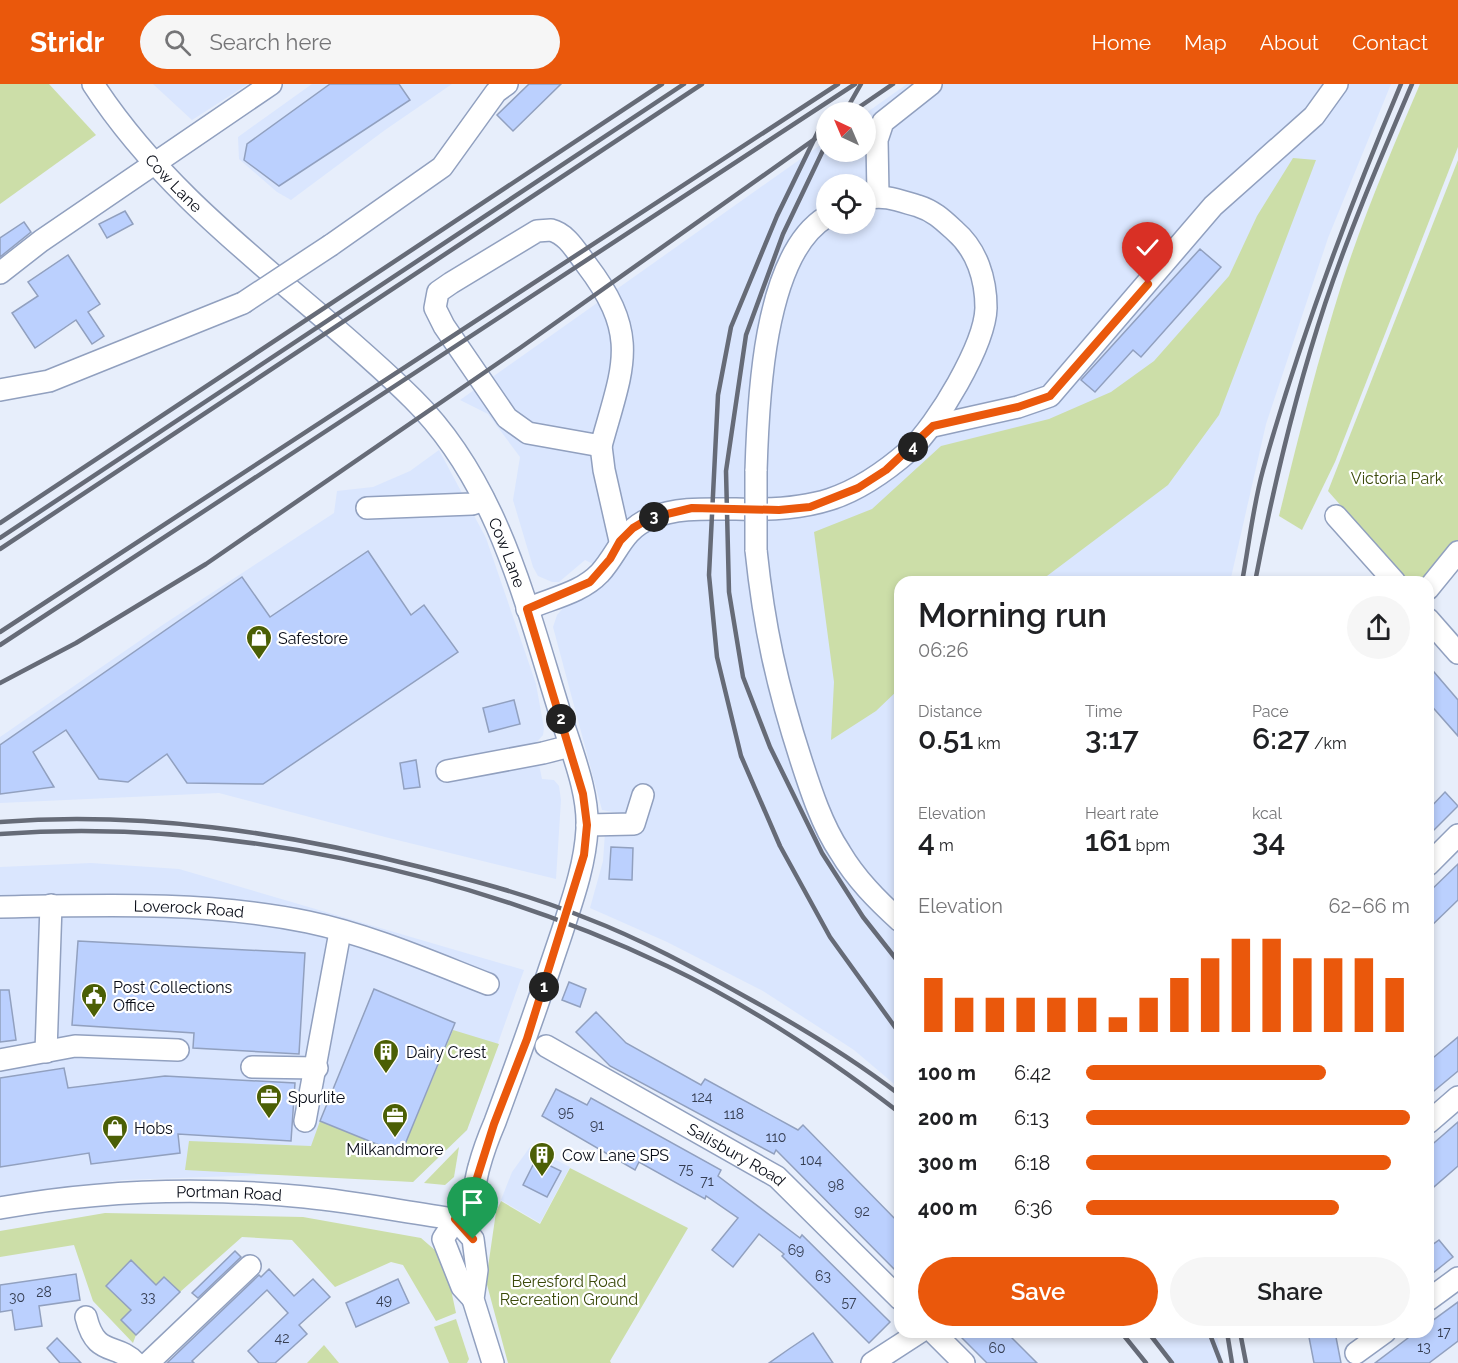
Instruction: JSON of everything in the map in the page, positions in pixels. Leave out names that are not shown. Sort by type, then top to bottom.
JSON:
[{"type":"street","name":"Cow Lane","points":[[93,84],[153,164],[208,219],[414,399],[459,453],[499,529],[570,746],[583,794],[587,825],[584,855],[527,1039],[494,1124],[470,1200],[443,1239],[462,1287],[473,1299],[493,1363]]},
{"type":"street","points":[[0,390],[49,381],[243,303],[442,167],[496,92],[507,84]]},
{"type":"street","points":[[874,174],[877,140],[883,122],[931,84]]},
{"type":"street","points":[[933,426],[1018,407],[1050,396],[1213,206],[1276,147],[1314,116],[1337,84]]},
{"type":"street","points":[[0,273],[266,85]]},
{"type":"street","points":[[527,609],[590,582],[610,559],[620,541],[633,528],[665,513],[692,508],[779,510],[810,507],[858,488],[886,470],[933,426],[971,358],[986,310],[981,267],[962,237],[931,210],[876,198]]},
{"type":"street","points":[[816,224],[796,250],[783,278],[767,333],[758,407],[756,471],[756,550],[762,614],[776,680],[812,795],[839,851],[872,896],[894,916]]},
{"type":"street","points":[[601,446],[528,433],[507,418],[444,326],[435,308],[438,292],[537,231],[560,232],[596,278],[621,324],[624,344],[622,369],[601,446],[620,541]]},
{"type":"street","points":[[367,508],[472,504],[484,500]]},
{"type":"street","points":[[1336,516],[1390,576]]},
{"type":"street","points":[[1434,582],[1458,552]]},
{"type":"street","points":[[1434,626],[1458,653]]},
{"type":"street","points":[[447,771],[570,746]]},
{"type":"street","points":[[587,825],[634,824],[643,795]]},
{"type":"street","points":[[1434,859],[1458,835]]},
{"type":"street","points":[[46,1052],[51,905]]},
{"type":"street","name":"Loverock Road","points":[[0,907],[129,905],[288,919],[366,937],[488,984]]},
{"type":"street","points":[[305,1121],[317,1068],[340,932]]},
{"type":"street","points":[[0,1060],[75,1046],[178,1050]]},
{"type":"street","name":"Salisbury Road","points":[[546,1046],[777,1177],[894,1293]]},
{"type":"street","points":[[252,1067],[317,1068]]},
{"type":"street","points":[[1434,1118],[1458,1097]]},
{"type":"street","name":"Portman Road","points":[[0,1208],[100,1195],[216,1192],[306,1197],[455,1219]]},
{"type":"street","points":[[148,1363],[250,1266]]},
{"type":"street","points":[[1434,1296],[1458,1278]]},
{"type":"street","points":[[86,1317],[90,1334],[109,1351],[129,1355],[136,1363]]},
{"type":"street","points":[[872,1363],[911,1338]]},
{"type":"street","points":[[939,1338],[964,1363]]},
{"type":"street","points":[[1356,1349],[1374,1338]]},
{"type":"shaded area","points":[[153,84],[248,84],[192,120]]},
{"type":"shaded area","points":[[312,84],[452,84],[385,130],[291,200],[277,192],[239,159],[238,137]]},
{"type":"shaded area","points":[[907,84],[1391,84],[1328,238],[1266,424],[1231,576],[894,576],[894,1084],[854,1050],[763,991],[667,942],[590,908],[603,861],[605,833],[618,824],[618,813],[602,810],[553,627],[557,615],[565,606],[590,596],[608,583],[593,564],[585,560],[559,582],[552,582],[538,576],[533,567],[513,500],[520,457],[488,414],[460,400],[816,148],[816,162],[876,162],[876,106]]},
{"type":"shaded area","points":[[439,450],[486,538],[536,684],[544,728],[543,735],[535,744],[542,779],[554,780],[559,786],[561,800],[556,879],[219,793],[0,803],[0,737],[164,624],[334,513],[337,491],[373,487],[410,471]]},
{"type":"shaded area","points":[[91,863],[179,869],[524,970],[467,1130],[413,1182],[315,1173],[122,1180],[0,1198],[0,867]]},
{"type":"shaded area","points":[[530,1147],[570,1167],[540,1223],[501,1200],[512,1172]]},
{"type":"shaded area","points":[[1153,1338],[1217,1338],[1223,1363],[1173,1363]]},
{"type":"green space","points":[[0,84],[49,84],[96,135],[0,204]]},
{"type":"green space","points":[[1420,84],[1458,84],[1458,147],[1335,462],[1302,530],[1279,516],[1309,399],[1333,312],[1351,258],[1379,182]]},
{"type":"green space","points":[[1293,158],[1316,160],[1219,415],[1168,485],[1047,576],[894,576],[894,694],[876,711],[831,740],[834,682],[814,532],[872,509],[941,446],[1049,419],[1111,392],[1154,361],[1229,276],[1257,216]]},
{"type":"green space","name":"Victoria Park","points":[[1458,160],[1458,558],[1434,577],[1403,576],[1328,491]]},
{"type":"green space","points":[[453,1030],[499,1044],[467,1130],[413,1182],[185,1170],[189,1141],[311,1146],[320,1121],[401,1154]]},
{"type":"green space","points":[[459,1147],[454,1177],[445,1185],[424,1183]]},
{"type":"green space","name":"Beresford Road Recreation Ground","points":[[570,1168],[688,1228],[610,1361],[611,1363],[508,1363],[486,1281],[496,1212],[501,1201],[540,1224]]},
{"type":"green space","points":[[105,1213],[303,1217],[421,1238],[436,1251],[450,1285],[456,1313],[436,1321],[403,1265],[391,1262],[335,1287],[292,1240],[242,1237],[180,1292],[164,1277],[149,1292],[136,1270],[139,1267],[131,1260],[106,1286],[113,1293],[137,1303],[121,1320],[136,1335],[133,1343],[93,1301],[74,1245],[0,1257],[0,1231]]},
{"type":"green space","points":[[456,1319],[469,1359],[467,1363],[449,1363],[434,1327]]},
{"type":"green space","points":[[324,1345],[339,1363],[307,1363]]},
{"type":"building","points":[[330,84],[399,84],[410,100],[279,186],[244,160],[247,144]]},
{"type":"building","points":[[529,84],[561,84],[513,131],[497,115]]},
{"type":"building","points":[[125,211],[133,224],[107,238],[99,224]]},
{"type":"building","points":[[24,222],[31,232],[0,257],[0,238]]},
{"type":"building","points":[[1200,249],[1221,267],[1141,357],[1133,350],[1095,392],[1081,380]]},
{"type":"building","points":[[68,255],[100,304],[88,312],[104,336],[92,344],[76,320],[35,348],[12,313],[38,296],[28,282]]},
{"type":"building","points":[[368,551],[411,615],[424,605],[458,652],[263,784],[187,783],[167,754],[128,782],[99,779],[66,730],[33,752],[54,787],[0,794],[0,745],[242,577],[270,617]]},
{"type":"building","points":[[1434,672],[1458,700],[1458,736],[1434,709]]},
{"type":"building","points":[[514,700],[520,724],[489,732],[483,708]]},
{"type":"building","points":[[416,760],[420,787],[404,789],[400,763]]},
{"type":"building","points":[[1445,792],[1458,806],[1434,830],[1434,804]]},
{"type":"building","points":[[611,847],[633,848],[632,880],[609,879]]},
{"type":"building","points":[[1458,864],[1458,900],[1434,923],[1434,887]]},
{"type":"building","points":[[78,941],[305,953],[299,1054],[193,1048],[194,1033],[72,1025]]},
{"type":"building","points":[[569,982],[586,989],[580,1007],[562,1000]]},
{"type":"building","name":"Dairy Crest","points":[[374,989],[455,1023],[401,1154],[320,1121]]},
{"type":"building","points":[[0,990],[9,990],[16,1040],[0,1042]]},
{"type":"building","points":[[596,1012],[626,1043],[701,1085],[705,1079],[798,1130],[803,1125],[894,1218],[894,1269],[776,1150],[774,1154],[610,1066],[576,1032]]},
{"type":"building","points":[[1458,1037],[1458,1071],[1434,1091],[1434,1057]]},
{"type":"building","points":[[64,1068],[68,1088],[165,1076],[295,1083],[291,1141],[178,1134],[180,1153],[91,1164],[89,1153],[0,1167],[0,1078]]},
{"type":"building","points":[[556,1089],[587,1105],[591,1098],[721,1170],[718,1176],[800,1238],[802,1235],[890,1322],[869,1343],[782,1256],[784,1254],[759,1234],[733,1267],[712,1250],[738,1218],[706,1196],[705,1199],[639,1162],[635,1170],[542,1116]]},
{"type":"building","points":[[1458,1122],[1458,1166],[1434,1187],[1434,1143]]},
{"type":"building","name":"Cow Lane SPS","points":[[536,1159],[561,1171],[547,1197],[523,1185]]},
{"type":"building","points":[[1439,1240],[1453,1257],[1434,1272],[1434,1244]]},
{"type":"building","points":[[235,1251],[241,1257],[198,1298],[192,1293]]},
{"type":"building","points":[[131,1260],[156,1285],[164,1277],[180,1292],[136,1335],[121,1320],[131,1310],[106,1286]]},
{"type":"building","points":[[269,1269],[294,1296],[313,1279],[330,1297],[299,1325],[307,1334],[275,1363],[259,1363],[248,1351],[288,1313],[267,1290],[192,1361],[194,1363],[167,1363],[259,1275],[261,1277]]},
{"type":"building","points":[[76,1274],[80,1300],[39,1306],[42,1326],[15,1330],[12,1310],[0,1312],[0,1285]]},
{"type":"building","points":[[398,1279],[409,1303],[356,1327],[346,1303]]},
{"type":"building","points":[[1458,1302],[1458,1341],[1429,1363],[1375,1363],[1408,1338],[1434,1338],[1434,1320]]},
{"type":"building","points":[[813,1333],[833,1363],[769,1363],[789,1349]]},
{"type":"building","points":[[57,1338],[81,1363],[60,1363],[47,1348]]},
{"type":"building","points":[[962,1338],[1012,1338],[1037,1363],[987,1363]]},
{"type":"building","points":[[1309,1338],[1336,1338],[1341,1363],[1314,1363]]},
{"type":"railway","points":[[0,523],[662,84]]},
{"type":"railway","points":[[0,538],[684,84]]},
{"type":"railway","points":[[0,549],[702,84]]},
{"type":"railway","points":[[0,632],[838,84]]},
{"type":"railway","points":[[0,645],[855,84]]},
{"type":"railway","points":[[851,102],[861,84]]},
{"type":"railway","points":[[867,102],[893,84]]},
{"type":"railway","points":[[1243,576],[1260,484],[1277,421],[1344,227],[1401,84]]},
{"type":"railway","points":[[1256,576],[1285,442],[1314,338],[1355,221],[1412,84]]},
{"type":"railway","points":[[816,136],[777,216],[731,327],[718,395],[709,575],[717,657],[741,756],[780,846],[830,937],[894,1026]]},
{"type":"railway","points":[[0,683],[76,643],[206,564],[520,348],[816,138]]},
{"type":"railway","points":[[817,162],[783,234],[746,335],[726,471],[729,592],[743,677],[770,747],[822,853],[863,917],[894,956]]},
{"type":"railway","points":[[0,822],[106,819],[212,827],[264,834],[441,872],[504,890],[607,926],[687,965],[805,1031],[894,1091]]},
{"type":"railway","points":[[0,834],[84,831],[170,835],[256,844],[342,858],[426,878],[509,903],[590,932],[667,966],[729,998],[845,1072],[894,1109]]},
{"type":"railway","points":[[1126,1338],[1146,1363]]},
{"type":"railway","points":[[1153,1338],[1172,1363]]},
{"type":"railway","points":[[1211,1338],[1221,1363]]},
{"type":"railway","points":[[1228,1338],[1232,1363]]},
{"type":"railway","points":[[1241,1338],[1246,1363]]},
{"type":"place","name":"Safestore","points":[[259,661]]},
{"type":"place","name":"Post Collections Office","points":[[94,1019]]},
{"type":"place","name":"Dairy Crest","points":[[386,1075]]},
{"type":"place","name":"Spurlite","points":[[269,1120]]},
{"type":"place","name":"Milkandmore","points":[[395,1139]]},
{"type":"place","name":"Hobs","points":[[115,1151]]},
{"type":"place","name":"Cow Lane SPS","points":[[542,1178]]},
{"type":"route","points":[[473,1239],[455,1219],[470,1200],[478,1169],[527,1039],[573,895],[584,855],[587,825],[579,776],[527,609],[590,582],[610,559],[620,541],[633,528],[650,518],[692,508],[779,510],[810,507],[858,488],[886,470],[933,426],[1018,407],[1050,396],[1148,284]]}]
